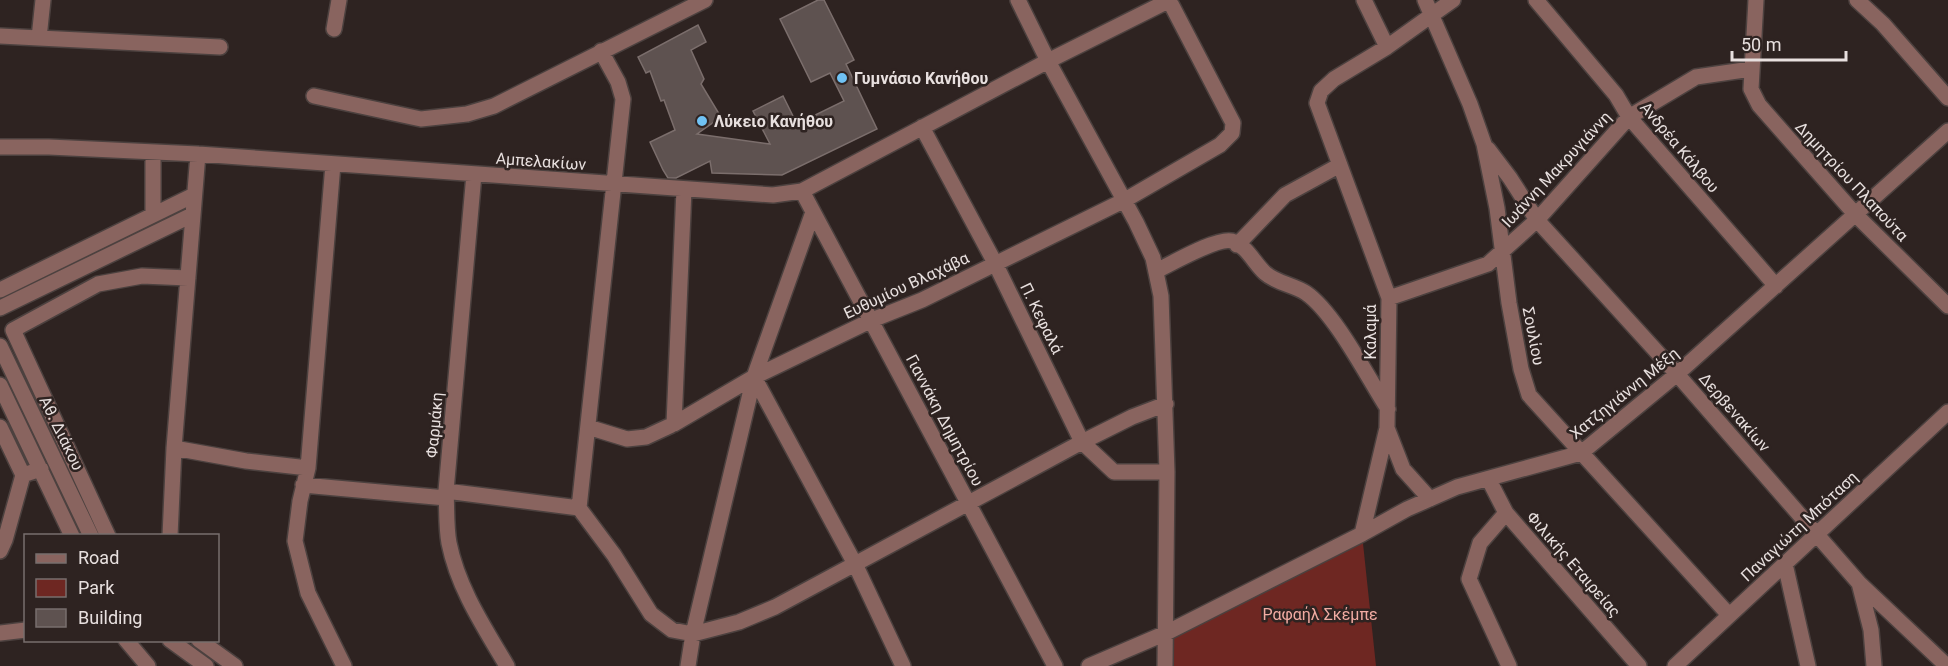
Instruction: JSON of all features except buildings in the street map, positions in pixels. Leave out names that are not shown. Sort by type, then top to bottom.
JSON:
[{"type":"street","points":[[39,38],[43,0]]},
{"type":"street","points":[[334,29],[339,0]]},
{"type":"street","points":[[314,96],[421,119],[467,114],[494,106],[705,0]]},
{"type":"street","points":[[1018,0],[1048,61],[1125,200],[1153,258],[1156,271],[1161,296],[1166,404],[1165,666]]},
{"type":"street","name":"Αμπελακίων","points":[[0,147],[198,154],[773,195],[802,191],[1048,61],[1170,0]]},
{"type":"street","name":"Ευθυμίου Βλαχάβα","points":[[588,427],[627,439],[646,437],[674,424],[754,377],[872,320],[922,300],[1125,200],[1220,145],[1232,133],[1233,123],[1170,0]]},
{"type":"street","points":[[1364,0],[1387,47],[1453,0]]},
{"type":"street","name":"Σουλίου","points":[[1425,0],[1470,104],[1484,144],[1503,251],[1510,314],[1521,369],[1529,395],[1729,615]]},
{"type":"street","name":"Ανδρέα Κάλβου","points":[[1536,0],[1616,95],[1629,117],[1776,286]]},
{"type":"street","name":"Δημητρίου Πλαπούτα","points":[[1756,0],[1751,88],[1759,105],[1855,214],[1948,306]]},
{"type":"street","points":[[1857,0],[1883,24],[1948,98]]},
{"type":"street","points":[[0,36],[220,47]]},
{"type":"street","name":"Καλαμά","points":[[1362,534],[1388,428],[1389,298],[1317,103],[1321,91],[1334,79],[1387,47]]},
{"type":"street","points":[[601,51],[618,82],[623,99],[579,508],[614,555],[651,614],[672,630],[693,634],[740,622],[775,607],[1082,442],[1132,417],[1166,404]]},
{"type":"street","name":"Ιωάννη Μακρυγιάννη","points":[[1389,298],[1488,264],[1537,220],[1629,117],[1696,77],[1751,69]]},
{"type":"street","name":"Π. Κεφαλά","points":[[922,127],[995,263],[1082,442],[1114,472],[1167,472]]},
{"type":"street","name":"Χατζηγιάννη Μέξη","points":[[1089,666],[1166,633],[1362,534],[1407,508],[1458,487],[1581,453],[1677,374],[1948,131]]},
{"type":"street","name":"Δερβενακίων","points":[[1484,144],[1510,178],[1537,220],[1677,374],[1859,584],[1947,666]]},
{"type":"street","points":[[153,154],[153,215]]},
{"type":"street","points":[[170,534],[174,448],[198,154]]},
{"type":"street","points":[[333,164],[308,468],[303,485],[295,541],[308,593],[344,666]]},
{"type":"street","points":[[1237,244],[1285,195],[1340,165]]},
{"type":"street","name":"Φαρμάκη","points":[[474,174],[446,495],[448,541],[457,573],[483,626],[507,666]]},
{"type":"street","points":[[674,424],[684,189]]},
{"type":"street","name":"Γιαννάκη Δημητρίου","points":[[802,191],[1055,666]]},
{"type":"street","points":[[0,290],[194,195]]},
{"type":"street","points":[[688,666],[693,634],[754,377],[813,212]]},
{"type":"street","points":[[0,308],[192,215]]},
{"type":"street","points":[[1156,271],[1198,250],[1219,242],[1232,241],[1245,249],[1266,274],[1306,293],[1320,308],[1337,327],[1388,410]]},
{"type":"street","points":[[107,534],[13,330],[98,284],[142,276],[188,278]]},
{"type":"street","name":"Αθ. Διάκου","points":[[0,346],[90,534]]},
{"type":"street","points":[[754,377],[855,564],[903,666]]},
{"type":"street","points":[[0,385],[5,409],[41,469],[71,534]]},
{"type":"street","name":"Παναγιώτη Μπόταση","points":[[1675,666],[1948,412]]},
{"type":"street","points":[[0,427],[23,475],[5,540],[0,550]]},
{"type":"street","points":[[1388,428],[1403,469],[1430,499]]},
{"type":"street","points":[[174,448],[246,461],[308,468]]},
{"type":"street","points":[[23,475],[41,469]]},
{"type":"street","name":"Φιλικής Εταιρείας","points":[[1489,480],[1506,513],[1639,666]]},
{"type":"street","points":[[303,485],[446,495],[579,508]]},
{"type":"street","points":[[1506,513],[1480,543],[1470,579],[1509,666]]},
{"type":"street","points":[[1785,564],[1808,666]]},
{"type":"street","points":[[1859,584],[1871,630],[1874,666]]},
{"type":"street","points":[[0,633],[24,630]]},
{"type":"street","points":[[128,642],[147,666]]},
{"type":"street","points":[[173,642],[206,666]]},
{"type":"street","points":[[202,642],[235,666]]},
{"type":"green space","name":"Ραφαήλ Σκέμπε","points":[[1362,534],[1376,666],[1165,666],[1166,633]]},
{"type":"place","name":"Γυμνάσιο Κανήθου","points":[[842,78]]},
{"type":"place","name":"Λύκειο Κανήθου","points":[[702,121]]}]
